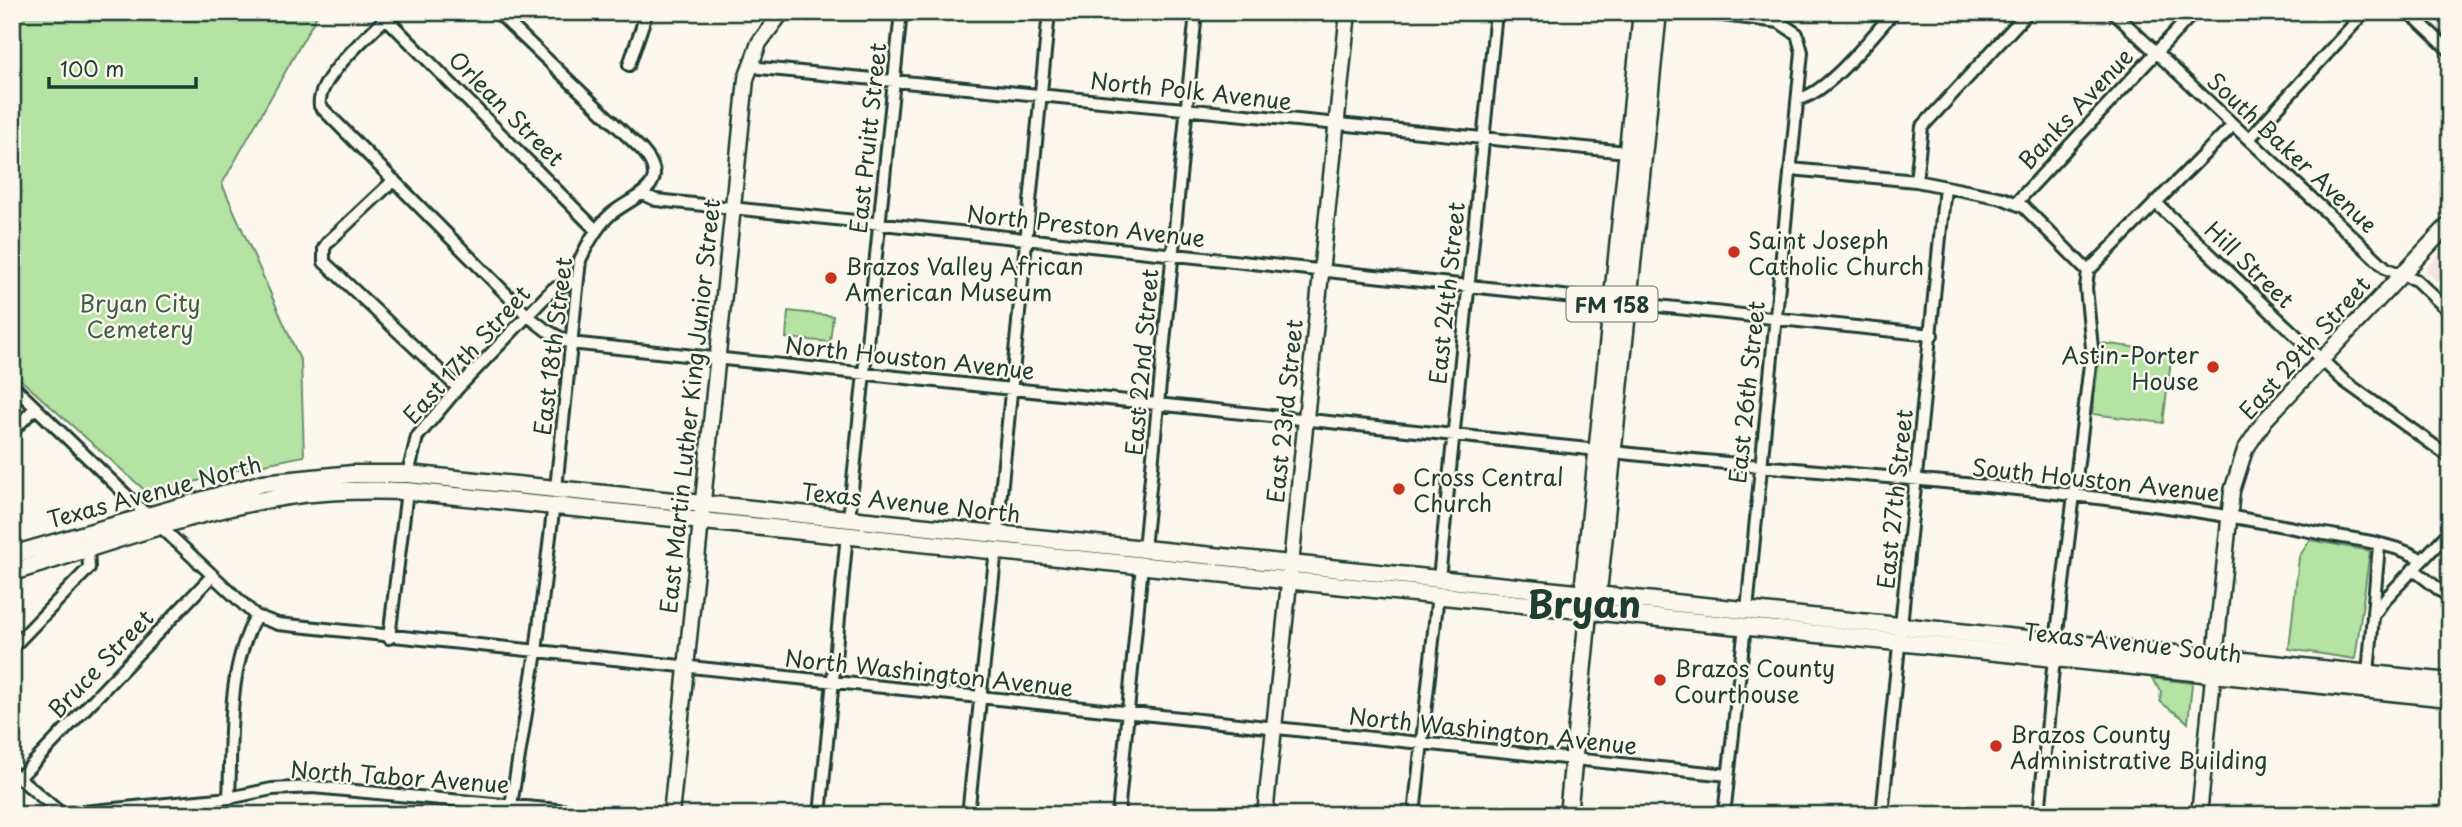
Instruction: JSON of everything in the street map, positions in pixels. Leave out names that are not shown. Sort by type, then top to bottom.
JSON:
[{"type":"main road","name":"FM 158","points":[[1620,303],[1627,152],[1642,12]]},
{"type":"main road","name":"FM 158","points":[[1569,815],[1589,602],[1599,583],[1605,451],[1620,303],[1658,12]]},
{"type":"main road","name":"Texas Avenue North","points":[[12,555],[228,491],[302,478],[408,474],[555,496],[700,512],[1812,625]]},
{"type":"main road","points":[[162,528],[179,514],[234,498],[292,487],[302,478]]},
{"type":"main road","name":"Texas Avenue North","points":[[12,572],[233,507],[295,495],[407,491],[555,496]]},
{"type":"main road","points":[[39,564],[50,553],[136,527],[146,514]]},
{"type":"main road","name":"Texas Avenue South","points":[[1812,625],[1901,634],[2054,658],[2368,674],[2450,682]]},
{"type":"main road","name":"Texas Avenue South","points":[[1901,634],[2056,640],[2450,698]]},
{"type":"street","points":[[497,12],[650,159],[654,175],[643,194]]},
{"type":"street","points":[[629,65],[647,12]]},
{"type":"street","name":"East Martin Luther King Junior Street","points":[[671,815],[746,79],[759,43],[782,12]]},
{"type":"street","name":"East Pruitt Street","points":[[820,815],[901,12]]},
{"type":"street","points":[[968,815],[1049,12]]},
{"type":"street","name":"East 22nd Street","points":[[1118,815],[1196,12]]},
{"type":"street","name":"East 23rd Street","points":[[1265,815],[1348,12]]},
{"type":"street","name":"East 24th Street","points":[[1414,815],[1496,12]]},
{"type":"street","points":[[1699,12],[1754,15]]},
{"type":"street","points":[[1798,99],[1808,97],[1825,84],[1894,12]]},
{"type":"street","points":[[1916,181],[1918,139],[1928,118],[2028,12]]},
{"type":"street","name":"South Baker Avenue","points":[[2113,12],[2387,269],[2416,280],[2450,312]]},
{"type":"street","name":"Banks Avenue","points":[[2016,203],[2194,12]]},
{"type":"street","points":[[2249,139],[2365,12]]},
{"type":"street","points":[[2409,12],[2450,51]]},
{"type":"street","name":"North Houston Avenue","points":[[389,15],[326,81],[318,98],[324,112],[528,316],[570,343],[1760,467]]},
{"type":"street","name":"Orlean Street","points":[[389,15],[596,230]]},
{"type":"street","name":"East 26th Street","points":[[1724,815],[1802,52],[1797,34],[1779,22],[1754,15]]},
{"type":"street","name":"North Polk Avenue","points":[[751,64],[760,68],[896,82],[1627,152]]},
{"type":"street","points":[[2056,640],[2092,348],[2086,288],[2088,271],[2233,125]]},
{"type":"street","points":[[1791,169],[1916,181],[2016,203],[2024,207],[2088,271]]},
{"type":"street","points":[[394,180],[328,242],[323,256],[328,268],[458,388]]},
{"type":"street","name":"East 27th Street","points":[[1882,815],[1945,187]]},
{"type":"street","name":"North Preston Avenue","points":[[643,194],[656,200],[732,209],[1932,335]]},
{"type":"street","name":"East 18th Street","points":[[511,805],[536,652],[580,260],[596,230],[610,215],[643,194]]},
{"type":"street","name":"Hill Street","points":[[2155,202],[2320,361],[2450,457]]},
{"type":"street","name":"East 29th Street","points":[[2199,815],[2232,491],[2245,450],[2266,420],[2450,223]]},
{"type":"street","name":"East 17th Street","points":[[408,474],[417,437],[458,388],[552,289],[576,281]]},
{"type":"street","points":[[12,385],[146,514]]},
{"type":"street","points":[[12,432],[35,408]]},
{"type":"street","name":"South Houston Avenue","points":[[1760,467],[2229,515],[2413,553],[2422,559]]},
{"type":"street","points":[[389,638],[407,491]]},
{"type":"street","name":"North Washington Avenue","points":[[162,528],[256,616],[278,624],[389,638],[1728,775]]},
{"type":"street","points":[[2373,616],[2450,531]]},
{"type":"street","points":[[2368,674],[2379,546]]},
{"type":"street","points":[[12,648],[89,568],[88,549]]},
{"type":"street","points":[[2413,569],[2450,598]]},
{"type":"street","name":"Bruce Street","points":[[16,775],[212,576]]},
{"type":"street","points":[[229,798],[236,666],[242,644],[256,616]]},
{"type":"street","points":[[2039,815],[2054,658]]},
{"type":"street","points":[[16,775],[62,814]]},
{"type":"street","name":"North Tabor Avenue","points":[[62,814],[229,798],[281,788],[313,786],[611,815]]},
{"type":"shaded area","points":[[2450,242],[2450,294],[2425,270]]},
{"type":"green space","name":"Bryan City Cemetery","points":[[12,12],[319,12],[222,184],[301,362],[304,456],[235,470],[150,495],[12,372]]},
{"type":"green space","points":[[788,311],[833,316],[830,342],[786,338]]},
{"type":"green space","points":[[2101,343],[2172,352],[2163,423],[2092,414]]},
{"type":"green space","points":[[2310,540],[2370,551],[2355,659],[2289,649],[2299,557]]},
{"type":"green space","points":[[2151,678],[2192,683],[2188,723],[2160,701],[2161,691]]},
{"type":"place","name":"Saint Joseph Catholic Church","points":[[1734,252]]},
{"type":"place","name":"Brazos Valley African American Museum","points":[[831,278]]},
{"type":"place","name":"Astin-Porter House","points":[[2213,367]]},
{"type":"place","name":"Cross Central Church","points":[[1399,489]]},
{"type":"place","name":"Brazos County Courthouse","points":[[1660,680]]},
{"type":"place","name":"Brazos County Administrative Building","points":[[1996,746]]},
{"type":"district","name":"Bryan","points":[[1584,603]]}]
